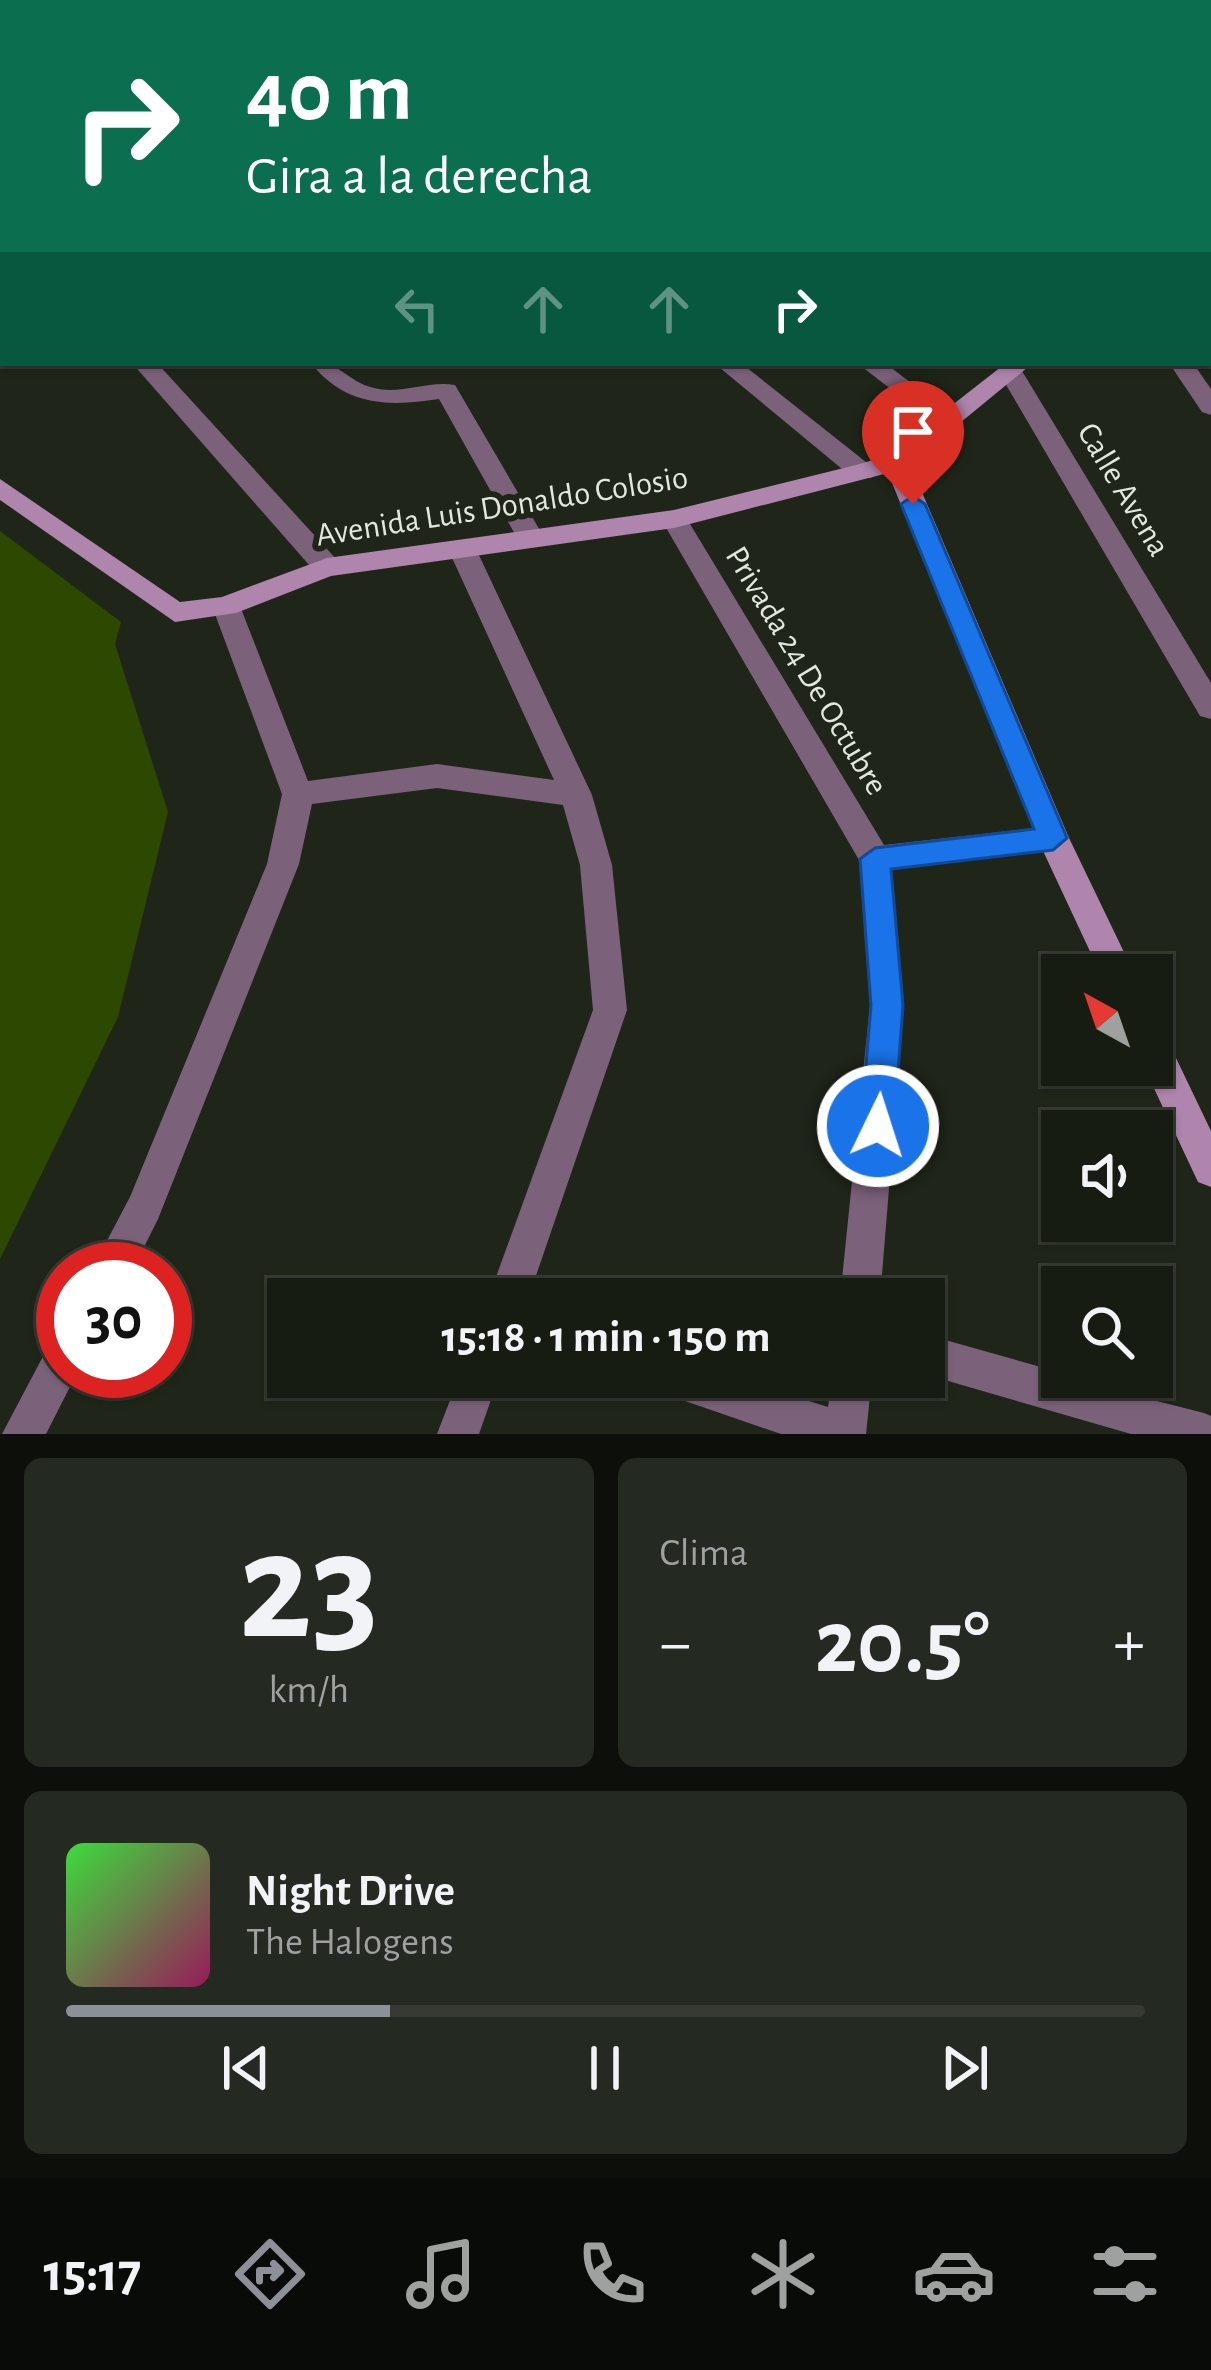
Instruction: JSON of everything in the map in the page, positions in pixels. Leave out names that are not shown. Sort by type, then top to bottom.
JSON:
[{"type":"main road","name":"Avenida Luis Donaldo Colosio","points":[[0,487],[175,612],[226,605],[327,567],[674,519],[862,472],[896,462],[1016,367]]},
{"type":"main road","points":[[896,462],[1053,838],[1108,954]]},
{"type":"main road","points":[[1171,1086],[1211,1170]]},
{"type":"street","points":[[147,366],[327,567]]},
{"type":"street","points":[[326,366],[344,386],[385,400],[446,390]]},
{"type":"street","points":[[447,366],[446,390],[531,539]]},
{"type":"street","points":[[730,366],[862,472]]},
{"type":"street","points":[[873,366],[949,422]]},
{"type":"street","points":[[1182,366],[1211,407]]},
{"type":"street","name":"Calle Avena","points":[[1016,367],[1211,708]]},
{"type":"street","name":"Privada 24 De Octubre","points":[[674,519],[875,859]]},
{"type":"street","points":[[462,549],[577,795],[596,865],[610,1010],[515,1278]]},
{"type":"street","points":[[126,1242],[145,1206],[283,864],[298,794],[226,605]]},
{"type":"street","points":[[298,794],[437,776],[577,795]]},
{"type":"street","points":[[862,1278],[887,1005],[875,859],[1053,838]]},
{"type":"street","points":[[945,1360],[1204,1434]]},
{"type":"street","points":[[23,1434],[42,1398]]},
{"type":"street","points":[[458,1434],[471,1398]]},
{"type":"street","points":[[734,1398],[845,1434],[849,1398]]},
{"type":"green space","points":[[0,531],[121,622],[115,644],[168,812],[118,1017],[0,1259]]},
{"type":"route","points":[[878,1126],[887,1005],[875,859],[1053,838],[913,504]]}]
